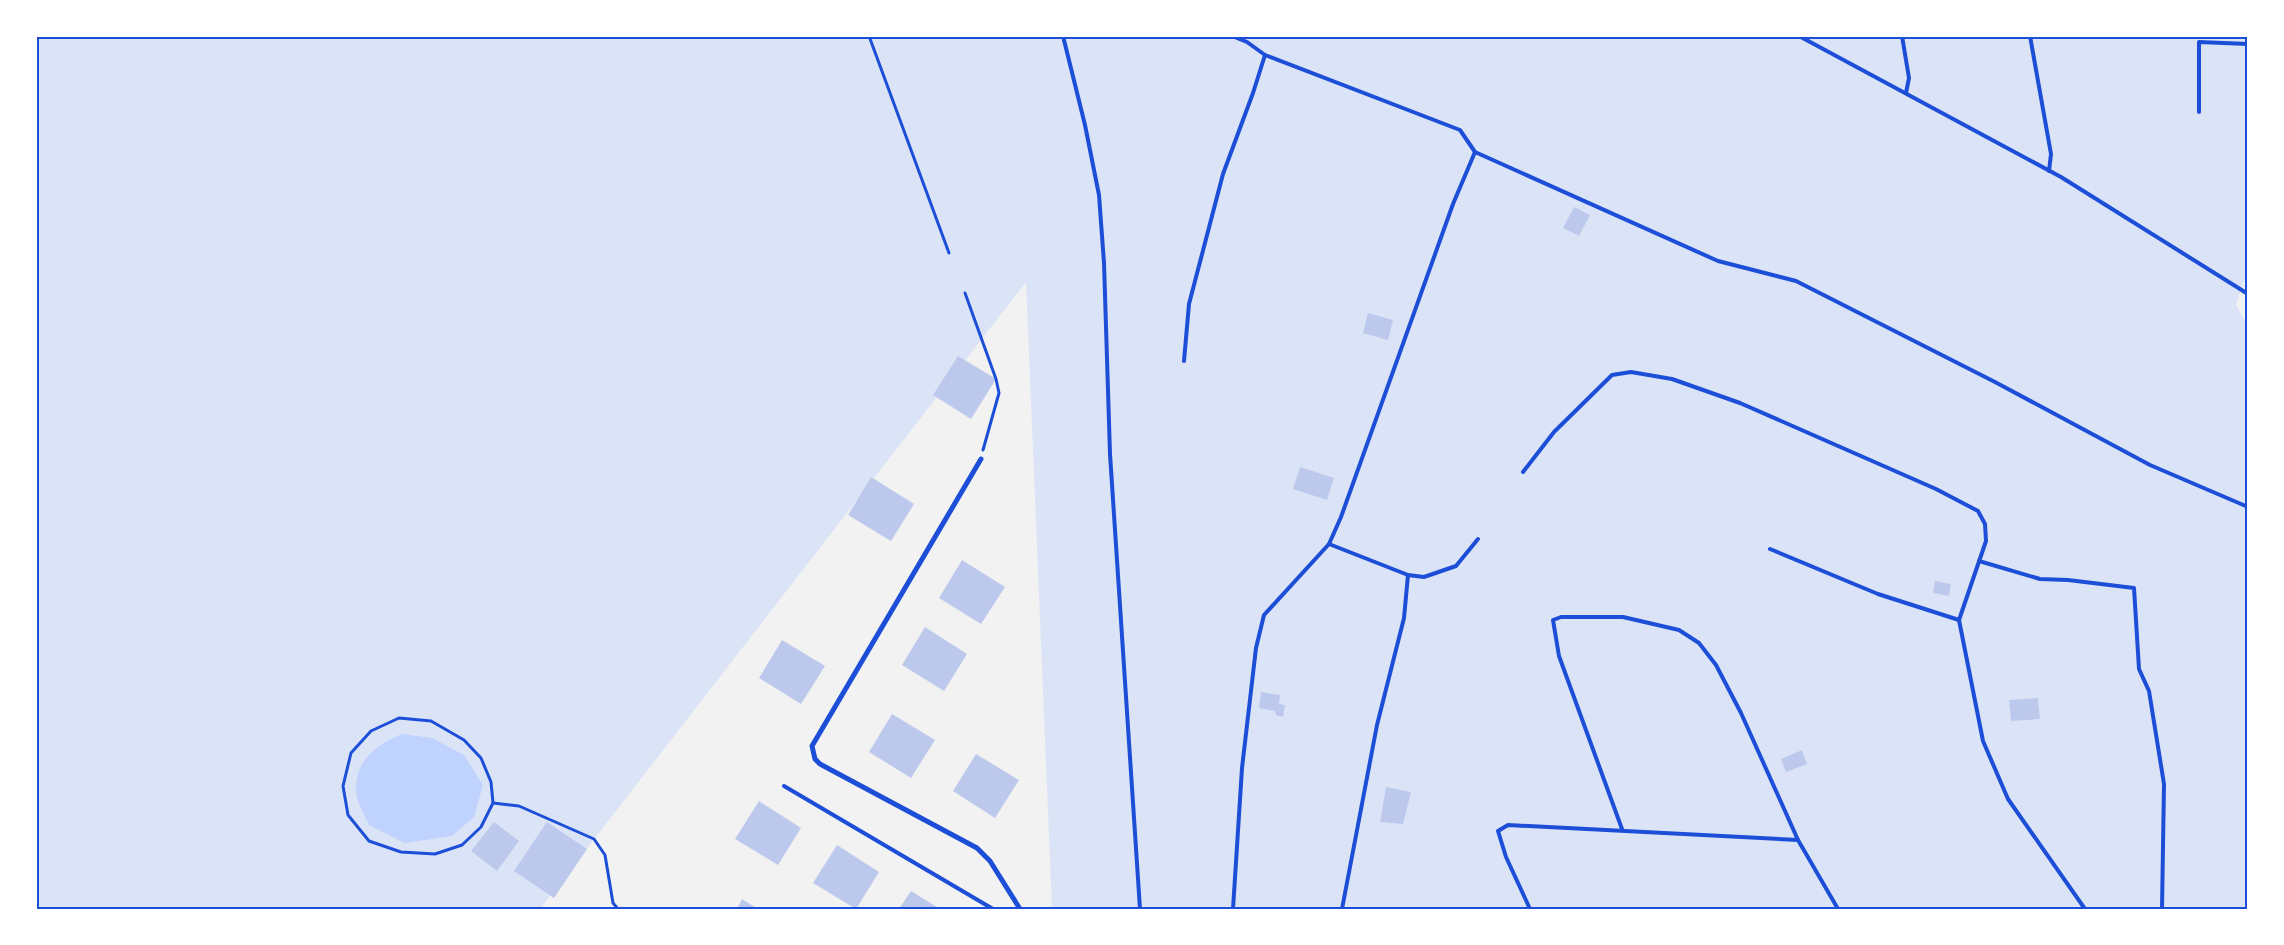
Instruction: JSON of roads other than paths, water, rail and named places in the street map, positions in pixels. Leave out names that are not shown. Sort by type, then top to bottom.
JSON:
[{"type":"street","points":[[981,458],[812,746],[812,753],[820,764],[977,848],[990,861],[1020,909]]},
{"type":"lane","points":[[1063,36],[1085,125],[1099,204],[1104,263],[1110,454],[1140,909]]},
{"type":"lane","points":[[1232,36],[1247,42],[1265,55],[1460,130],[1476,152],[1718,261],[1796,281],[1995,382],[2150,465],[2248,507]]},
{"type":"lane","points":[[1800,36],[1856,68],[2049,170],[2248,294]]},
{"type":"lane","points":[[1902,36],[1909,78],[1906,93]]},
{"type":"lane","points":[[2030,36],[2051,154],[2049,170]]},
{"type":"lane","points":[[2199,112],[2198,42],[2248,44]]},
{"type":"lane","points":[[1184,361],[1189,304],[1223,174],[1253,94],[1265,55]]},
{"type":"lane","points":[[1233,909],[1242,768],[1256,648],[1264,615],[1329,544],[1341,518],[1453,204],[1476,152]]},
{"type":"lane","points":[[1522,472],[1554,432],[1612,374],[1631,372],[1672,380],[1740,403],[1936,489],[1978,511],[1985,524],[1986,541],[1959,620],[1982,741],[2008,799],[2085,909]]},
{"type":"lane","points":[[1329,544],[1408,575],[1424,578],[1456,566],[1478,539]]},
{"type":"lane","points":[[1770,549],[1878,594],[1959,620]]},
{"type":"lane","points":[[1979,561],[2040,579],[2068,580],[2134,588],[2139,669],[2149,691],[2164,784],[2162,909]]},
{"type":"lane","points":[[1342,909],[1377,725],[1404,618],[1408,575]]},
{"type":"lane","points":[[1622,829],[1559,656],[1553,620],[1561,617],[1623,617],[1679,630],[1699,643],[1716,665],[1741,713],[1798,840],[1838,909]]},
{"type":"lane","points":[[784,786],[993,909]]},
{"type":"lane","points":[[1530,909],[1506,857],[1498,831],[1508,825],[1622,829],[1708,836],[1798,840]]},
{"type":"water","points":[[402,734],[432,738],[464,755],[483,785],[474,817],[452,836],[405,843],[369,825],[356,795],[359,770],[376,748]]}]
